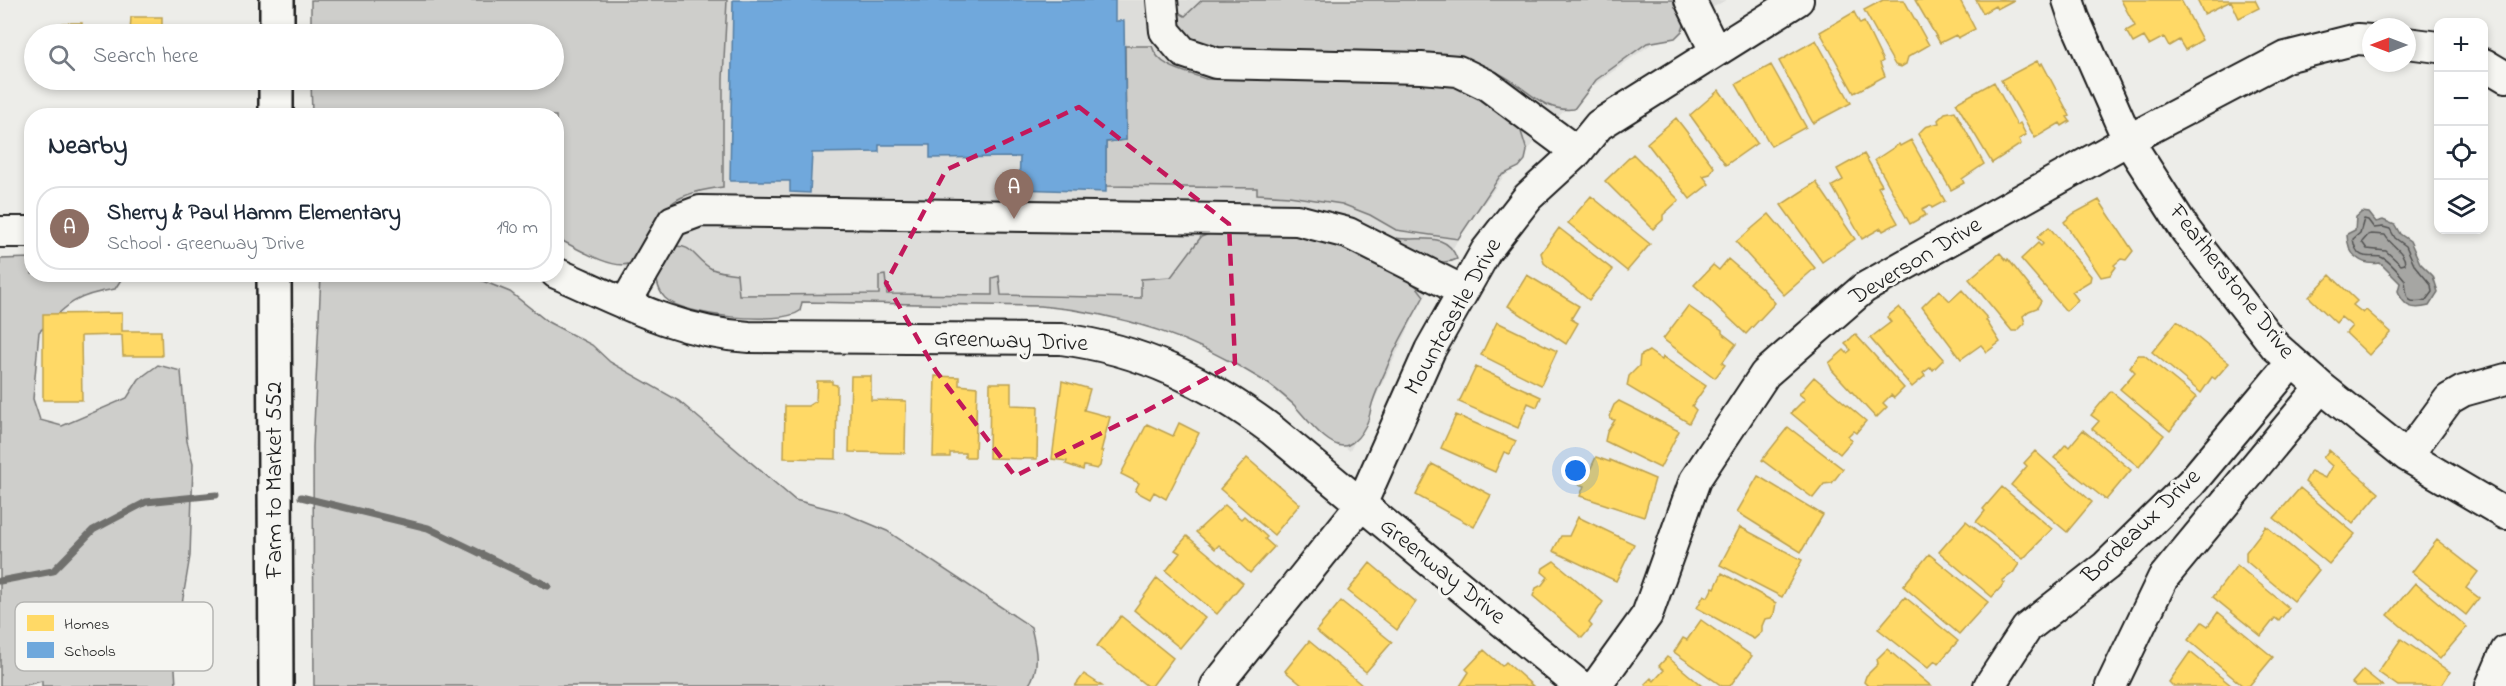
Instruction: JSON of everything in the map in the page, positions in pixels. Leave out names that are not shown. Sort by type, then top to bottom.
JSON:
[{"type":"main road","points":[[277,0],[277,24]]},
{"type":"main road","points":[[276,90],[276,108]]},
{"type":"main road","name":"Farm to Market 552","points":[[274,282],[276,686]]},
{"type":"street","points":[[1162,0],[1165,31],[1183,52],[1216,63],[1458,71],[1487,85],[1577,152]]},
{"type":"street","points":[[1690,0],[1715,51]]},
{"type":"street","name":"Mountcastle Drive","points":[[1216,686],[1361,505],[1430,351],[1486,251],[1528,197],[1577,152],[1599,125],[1798,0]]},
{"type":"street","name":"Featherstone Drive","points":[[2068,0],[2128,140],[2186,231],[2275,346],[2320,387],[2407,456],[2506,514]]},
{"type":"street","name":"Deverson Drive","points":[[1596,686],[1647,615],[1695,480],[1765,374],[1864,288],[2128,140],[2286,57],[2362,39]]},
{"type":"street","points":[[2416,44],[2434,46]]},
{"type":"street","points":[[2488,66],[2506,77]]},
{"type":"street","points":[[625,304],[673,221],[700,212],[1297,220],[1348,233],[1463,291]]},
{"type":"street","points":[[0,232],[24,232]]},
{"type":"street","name":"Greenway Drive","points":[[564,277],[669,323],[705,333],[727,336],[1061,339],[1132,354],[1178,371],[1228,399],[1272,430],[1581,686]]},
{"type":"street","name":"Bordeaux Drive","points":[[1989,686],[2028,628],[2106,567],[2191,483],[2292,362]]},
{"type":"street","points":[[2407,456],[2449,399],[2463,391],[2506,379]]},
{"type":"street","name":"Bordeaux Drive","points":[[2111,686],[2163,578],[2320,387]]},
{"type":"street","points":[[2491,686],[2506,651]]},
{"type":"highlighted area","points":[[1079,107],[1229,224],[1235,363],[1146,411],[1015,476],[936,371],[886,283],[946,170]]},
{"type":"shaded area","points":[[311,0],[727,0],[723,79],[723,187],[687,195],[670,205],[654,222],[631,263],[624,265],[604,261],[564,242],[564,108],[312,108],[311,90],[564,90],[564,24],[311,24]]},
{"type":"shaded area","points":[[327,0],[1726,0],[1664,35],[1594,85],[1562,113],[1507,172],[1461,234],[1416,313],[1350,451],[1259,378],[1184,338],[1114,316],[1068,308],[744,302],[672,290],[590,251],[564,148],[564,108],[556,108],[555,90],[564,90],[564,24],[487,24]]},
{"type":"shaded area","points":[[1202,0],[1678,0],[1686,20],[1682,31],[1675,38],[1647,43],[1596,80],[1574,109],[1563,109],[1544,103],[1509,79],[1470,61],[1216,52],[1190,38],[1174,16],[1178,12],[1185,16]]},
{"type":"shaded area","points":[[1125,46],[1152,46],[1160,59],[1167,64],[1206,79],[1431,80],[1462,88],[1478,96],[1519,125],[1527,151],[1525,160],[1519,167],[1500,176],[1458,239],[1396,230],[1370,215],[1342,204],[1257,194],[1257,188],[1106,186],[1106,142],[1126,140]]},
{"type":"shaded area","points":[[1249,232],[1318,236],[1389,267],[1417,287],[1424,296],[1392,356],[1374,397],[1366,425],[1359,436],[1348,445],[1341,446],[1326,438],[1293,404],[1268,383],[1238,366],[1185,340],[1129,321],[1071,309],[1041,306],[802,302],[800,311],[789,315],[773,318],[732,317],[691,310],[675,304],[665,298],[657,281],[660,268],[671,247],[678,246],[689,249],[712,269],[737,274],[739,295],[879,294],[879,276],[885,275],[887,294],[992,295],[992,278],[999,276],[1001,295],[1141,298],[1141,279],[1171,277],[1201,237],[1212,233]]},
{"type":"shaded area","points":[[1396,238],[1440,241],[1447,244],[1457,259],[1449,262],[1433,260]]},
{"type":"shaded area","points":[[24,258],[24,282],[120,282],[115,289],[80,298],[57,314],[39,332],[33,399],[40,420],[62,426],[127,398],[139,379],[158,365],[181,371],[187,441],[193,464],[190,556],[182,602],[15,602],[15,671],[175,671],[176,686],[42,686],[42,681],[22,686],[0,686],[0,259]]},
{"type":"shaded area","points":[[321,282],[485,282],[510,292],[548,322],[592,345],[610,362],[679,401],[795,500],[842,512],[887,531],[1031,627],[1036,658],[1035,672],[1028,686],[314,686],[313,447]]},
{"type":"water","points":[[2362,212],[2369,213],[2376,222],[2383,220],[2395,225],[2400,234],[2410,241],[2420,263],[2433,276],[2438,292],[2429,306],[2418,308],[2406,304],[2398,291],[2400,283],[2380,263],[2361,261],[2352,253],[2347,234],[2355,230],[2356,217]]},
{"type":"building: Homes","points":[[1883,0],[1904,0],[1929,45],[1908,57],[1906,64],[1901,67],[1895,65],[1864,10]]},
{"type":"building: Homes","points":[[1915,0],[1960,0],[1975,29],[1958,38],[1956,35],[1940,43]]},
{"type":"building: Homes","points":[[1976,0],[2014,0],[1997,9],[1995,6],[1983,13]]},
{"type":"building: Homes","points":[[2121,0],[2181,0],[2202,40],[2185,50],[2179,40],[2169,46],[2164,37],[2149,45],[2144,37],[2133,43],[2126,31],[2135,26]]},
{"type":"building: Homes","points":[[2197,0],[2255,0],[2259,8],[2239,18],[2231,1],[2204,14]]},
{"type":"building: Homes","points":[[1854,12],[1860,24],[1864,22],[1883,61],[1880,63],[1885,76],[1854,93],[1820,32]]},
{"type":"building: Homes","points":[[131,17],[162,17],[162,24],[131,24]]},
{"type":"building: Homes","points":[[1816,40],[1851,103],[1813,123],[1779,61]]},
{"type":"building: Homes","points":[[2037,61],[2040,65],[2042,63],[2070,116],[2067,117],[2070,121],[2062,126],[2060,123],[2035,138],[2001,80]]},
{"type":"building: Homes","points":[[1771,65],[1806,127],[1771,146],[1736,84]]},
{"type":"building: Homes","points":[[1994,82],[2017,125],[2020,123],[2026,135],[2019,139],[2021,144],[1992,163],[1956,103]]},
{"type":"building: Homes","points":[[1719,90],[1757,143],[1726,165],[1690,115]]},
{"type":"building: Homes","points":[[1955,111],[1984,164],[1962,179],[1964,183],[1951,190],[1918,134],[1925,127],[1939,123],[1938,120],[1945,113]]},
{"type":"building: Homes","points":[[1676,118],[1714,167],[1710,174],[1703,176],[1709,184],[1690,199],[1647,143]]},
{"type":"building: Homes","points":[[1911,140],[1945,201],[1932,208],[1930,205],[1922,209],[1926,215],[1910,224],[1875,160],[1899,144],[1900,146]]},
{"type":"building: Homes","points":[[1633,154],[1679,200],[1663,215],[1663,220],[1653,229],[1605,181]]},
{"type":"building: Homes","points":[[1864,154],[1882,185],[1878,187],[1898,223],[1883,231],[1881,228],[1862,239],[1832,186],[1843,180],[1837,169]]},
{"type":"building: Homes","points":[[1816,182],[1855,239],[1822,262],[1781,205]]},
{"type":"building: Homes","points":[[1591,196],[1650,244],[1627,271],[1568,223]]},
{"type":"building: Homes","points":[[2099,200],[2133,251],[2126,260],[2121,259],[2114,265],[2116,267],[2110,275],[2101,277],[2064,222],[2073,214]]},
{"type":"building: Homes","points":[[1769,214],[1815,268],[1784,295],[1736,242]]},
{"type":"building: Homes","points":[[2049,227],[2091,276],[2090,281],[2072,292],[2078,300],[2066,311],[2021,259],[2038,243],[2041,246],[2043,244],[2037,237]]},
{"type":"building: Homes","points":[[1559,228],[1613,270],[1589,300],[1544,263],[1541,253]]},
{"type":"building: Homes","points":[[2000,253],[2007,261],[2008,259],[2041,301],[2037,308],[2023,316],[2025,323],[2017,331],[2012,331],[1969,279]]},
{"type":"building: Homes","points":[[1728,259],[1764,290],[1775,303],[1746,334],[1694,285],[1713,265],[1719,270]]},
{"type":"building: Homes","points":[[1527,275],[1579,306],[1571,319],[1578,323],[1566,344],[1508,306]]},
{"type":"building: Homes","points":[[2330,275],[2357,301],[2353,305],[2363,313],[2366,310],[2391,332],[2369,355],[2346,333],[2352,326],[2341,317],[2336,323],[2309,297]]},
{"type":"building: Homes","points":[[1939,290],[1950,301],[1962,290],[1988,319],[1986,320],[2000,342],[1987,352],[1981,345],[1961,359],[1922,307]]},
{"type":"building: Homes","points":[[1688,306],[1722,330],[1722,333],[1736,344],[1722,363],[1725,365],[1715,378],[1663,339]]},
{"type":"building: Homes","points":[[1899,307],[1944,359],[1933,370],[1931,367],[1923,373],[1925,376],[1912,387],[1870,338],[1891,322],[1887,317]]},
{"type":"building: Homes","points":[[122,313],[122,331],[161,331],[162,356],[123,356],[122,335],[81,336],[82,400],[43,400],[43,314]]},
{"type":"building: Homes","points":[[2177,321],[2229,363],[2215,379],[2212,377],[2201,393],[2152,352]]},
{"type":"building: Homes","points":[[1497,322],[1557,351],[1541,385],[1481,355]]},
{"type":"building: Homes","points":[[1855,334],[1904,388],[1894,398],[1891,395],[1883,403],[1887,407],[1876,418],[1832,370],[1829,363],[1844,350],[1847,353],[1851,350],[1845,344]]},
{"type":"building: Homes","points":[[1649,351],[1662,360],[1663,357],[1706,386],[1692,406],[1696,410],[1689,423],[1627,386],[1629,376],[1639,366],[1640,356]]},
{"type":"building: Homes","points":[[2138,355],[2144,355],[2196,397],[2170,431],[2120,389],[2135,372],[2130,367]]},
{"type":"building: Homes","points":[[1476,367],[1541,397],[1537,407],[1528,403],[1518,428],[1459,402]]},
{"type":"building: Homes","points":[[851,376],[871,376],[871,400],[906,401],[905,453],[849,452]]},
{"type":"building: Homes","points":[[935,376],[959,377],[959,385],[977,387],[975,457],[965,457],[965,453],[950,453],[950,457],[933,457]]},
{"type":"building: Homes","points":[[1814,377],[1866,421],[1856,433],[1853,431],[1848,436],[1852,440],[1840,454],[1791,413],[1805,399],[1799,394]]},
{"type":"building: Homes","points":[[817,381],[832,381],[832,384],[837,385],[836,459],[784,458],[785,406],[808,406],[816,401]]},
{"type":"building: Homes","points":[[1062,381],[1090,389],[1084,410],[1110,417],[1101,451],[1103,451],[1100,466],[1097,469],[1084,466],[1083,470],[1066,464],[1067,461],[1052,459]]},
{"type":"building: Homes","points":[[990,383],[1011,383],[1011,405],[1038,406],[1037,459],[989,458]]},
{"type":"building: Homes","points":[[2111,391],[2164,435],[2139,467],[2092,429],[2099,421],[2091,415]]},
{"type":"building: Homes","points":[[1619,401],[1679,431],[1660,468],[1605,441],[1607,432],[1615,420],[1610,419],[1611,412]]},
{"type":"building: Homes","points":[[1456,415],[1516,441],[1510,454],[1504,452],[1495,472],[1441,448]]},
{"type":"building: Homes","points":[[1179,423],[1199,433],[1166,499],[1154,492],[1150,499],[1135,491],[1139,483],[1121,474],[1147,424],[1173,436]]},
{"type":"building: Homes","points":[[1788,427],[1843,469],[1832,483],[1824,484],[1813,498],[1762,460]]},
{"type":"building: Homes","points":[[2083,430],[2131,470],[2106,500],[2054,458],[2066,444],[2069,447]]},
{"type":"building: Homes","points":[[2329,450],[2379,493],[2353,524],[2305,482],[2311,471],[2325,478],[2332,466],[2323,458]]},
{"type":"building: Homes","points":[[2035,451],[2092,502],[2067,532],[2011,485],[2027,466],[2024,463]]},
{"type":"building: Homes","points":[[1596,457],[1610,462],[1610,460],[1655,479],[1644,517],[1580,496],[1584,486],[1578,484],[1583,468],[1590,470]]},
{"type":"building: Homes","points":[[1247,458],[1300,504],[1274,535],[1220,489]]},
{"type":"building: Homes","points":[[1432,464],[1491,495],[1474,527],[1416,495]]},
{"type":"building: Homes","points":[[1758,476],[1823,515],[1801,552],[1737,512]]},
{"type":"building: Homes","points":[[2002,487],[2052,529],[2023,559],[1976,522],[1985,511],[1983,509]]},
{"type":"building: Homes","points":[[2300,488],[2355,534],[2329,564],[2274,518]]},
{"type":"building: Homes","points":[[1225,505],[1241,519],[1244,516],[1267,537],[1265,539],[1274,547],[1250,573],[1219,545],[1215,549],[1196,532]]},
{"type":"building: Homes","points":[[1578,517],[1634,544],[1616,581],[1553,551],[1561,536],[1569,536]]},
{"type":"building: Homes","points":[[1966,521],[2019,564],[2013,573],[2002,581],[2005,583],[1992,597],[1939,552]]},
{"type":"building: Homes","points":[[2266,526],[2319,570],[2294,601],[2246,561],[2246,552]]},
{"type":"building: Homes","points":[[1740,527],[1802,560],[1782,597],[1720,565]]},
{"type":"building: Homes","points":[[1187,536],[1243,583],[1217,614],[1166,571],[1180,553],[1175,550]]},
{"type":"building: Homes","points":[[2437,540],[2478,572],[2466,588],[2479,598],[2466,615],[2412,572]]},
{"type":"building: Homes","points":[[1929,554],[1988,602],[1959,634],[1903,586]]},
{"type":"building: Homes","points":[[1554,561],[1603,602],[1589,623],[1592,626],[1582,638],[1533,596],[1536,588],[1542,585],[1548,577],[1542,572],[1543,568]]},
{"type":"building: Homes","points":[[1370,563],[1416,602],[1397,630],[1348,591]]},
{"type":"building: Homes","points":[[2237,565],[2289,608],[2279,621],[2275,618],[2261,636],[2213,597]]},
{"type":"building: Homes","points":[[1722,573],[1776,603],[1774,614],[1771,618],[1765,619],[1762,632],[1754,639],[1697,608],[1704,595],[1708,597],[1713,587],[1715,588]]},
{"type":"building: Homes","points":[[1157,578],[1205,618],[1180,648],[1134,610]]},
{"type":"building: Homes","points":[[2415,583],[2467,627],[2440,659],[2388,615]]},
{"type":"building: Homes","points":[[1905,597],[1958,641],[1938,664],[1935,661],[1928,668],[1878,629]]},
{"type":"building: Homes","points":[[1341,601],[1392,642],[1366,672],[1316,631]]},
{"type":"building: Homes","points":[[2218,612],[2273,657],[2249,686],[2243,686],[2188,640],[2202,622],[2208,626]]},
{"type":"building: Homes","points":[[1121,616],[1173,658],[1152,686],[1147,686],[1097,646]]},
{"type":"building: Homes","points":[[1701,620],[1752,656],[1730,686],[1722,686],[1674,652],[1683,638],[1687,640]]},
{"type":"building: Homes","points":[[2401,639],[2450,672],[2441,686],[2398,686],[2378,672]]},
{"type":"building: Homes","points":[[1309,641],[1362,685],[1303,686],[1285,671]]},
{"type":"building: Homes","points":[[1887,649],[1931,686],[1868,686],[1864,682],[1866,676],[1878,664],[1877,659]]},
{"type":"building: Homes","points":[[1484,650],[1502,666],[1506,662],[1533,686],[1460,686],[1469,672],[1466,669]]},
{"type":"building: Homes","points":[[2190,652],[2232,686],[2173,686],[2169,682]]},
{"type":"building: Homes","points":[[1667,657],[1702,686],[1648,686],[1645,684],[1651,678],[1654,681],[1664,670],[1659,666]]},
{"type":"building: Homes","points":[[2363,670],[2383,686],[2356,686],[2352,683]]},
{"type":"building: Homes","points":[[1084,674],[1102,686],[1075,686]]},
{"type":"building: Schools","points":[[733,0],[1115,0],[1115,21],[1124,21],[1126,140],[1106,142],[1106,192],[1019,189],[1020,157],[930,158],[930,145],[879,145],[879,152],[812,153],[810,193],[790,192],[790,181],[730,181]]},
{"type":"waterway","points":[[0,581],[53,571],[93,530],[146,502],[216,495]]},
{"type":"waterway","points":[[301,497],[428,528],[548,586]]},
{"type":"place","name":"Sherry & Paul Hamm Elementary","points":[[1014,219]]}]
